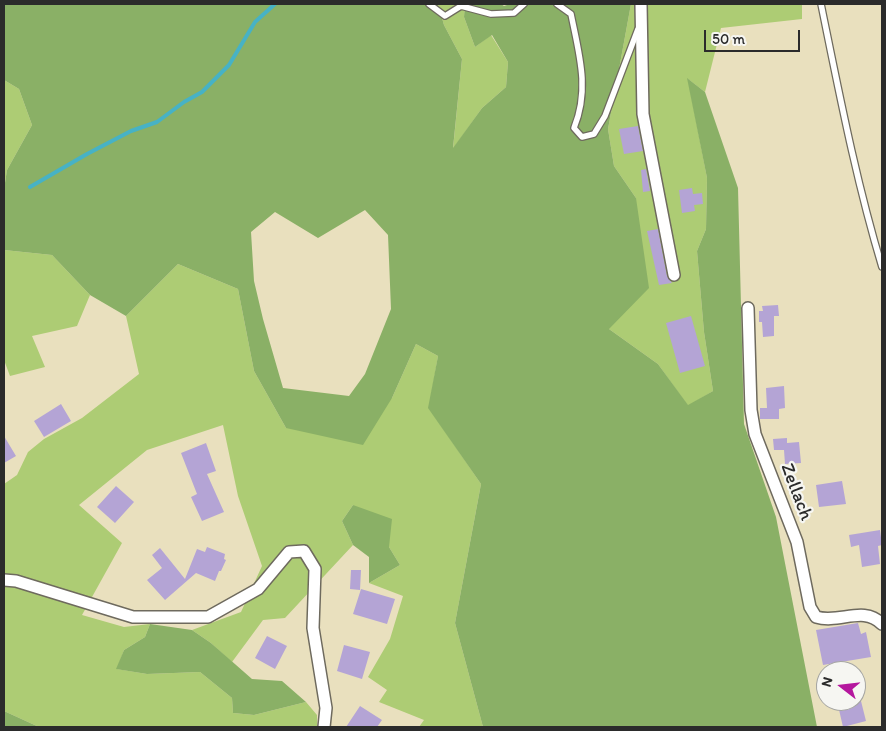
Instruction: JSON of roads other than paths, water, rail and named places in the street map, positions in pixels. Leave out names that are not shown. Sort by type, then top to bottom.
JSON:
[{"type":"street","points":[[641,4],[643,114],[674,275]]},
{"type":"street","name":"Zellach","points":[[748,308],[751,410],[755,434],[797,542],[810,607],[816,617],[826,620],[863,615],[873,616],[882,624]]},
{"type":"street","points":[[4,580],[16,581],[133,617],[208,617],[258,589],[289,552],[304,552],[315,569],[313,628],[326,708],[324,727]]},
{"type":"lane","points":[[429,4],[445,16],[461,6],[492,14],[514,13],[524,4]]},
{"type":"lane","points":[[557,4],[571,14],[579,54],[584,88],[579,116],[574,128],[582,137],[594,134],[605,116],[641,22]]},
{"type":"lane","points":[[821,4],[844,122],[867,218],[882,267]]},
{"type":"waterway","points":[[30,187],[131,131],[157,122],[184,102],[202,92],[229,65],[255,22],[275,4]]}]
